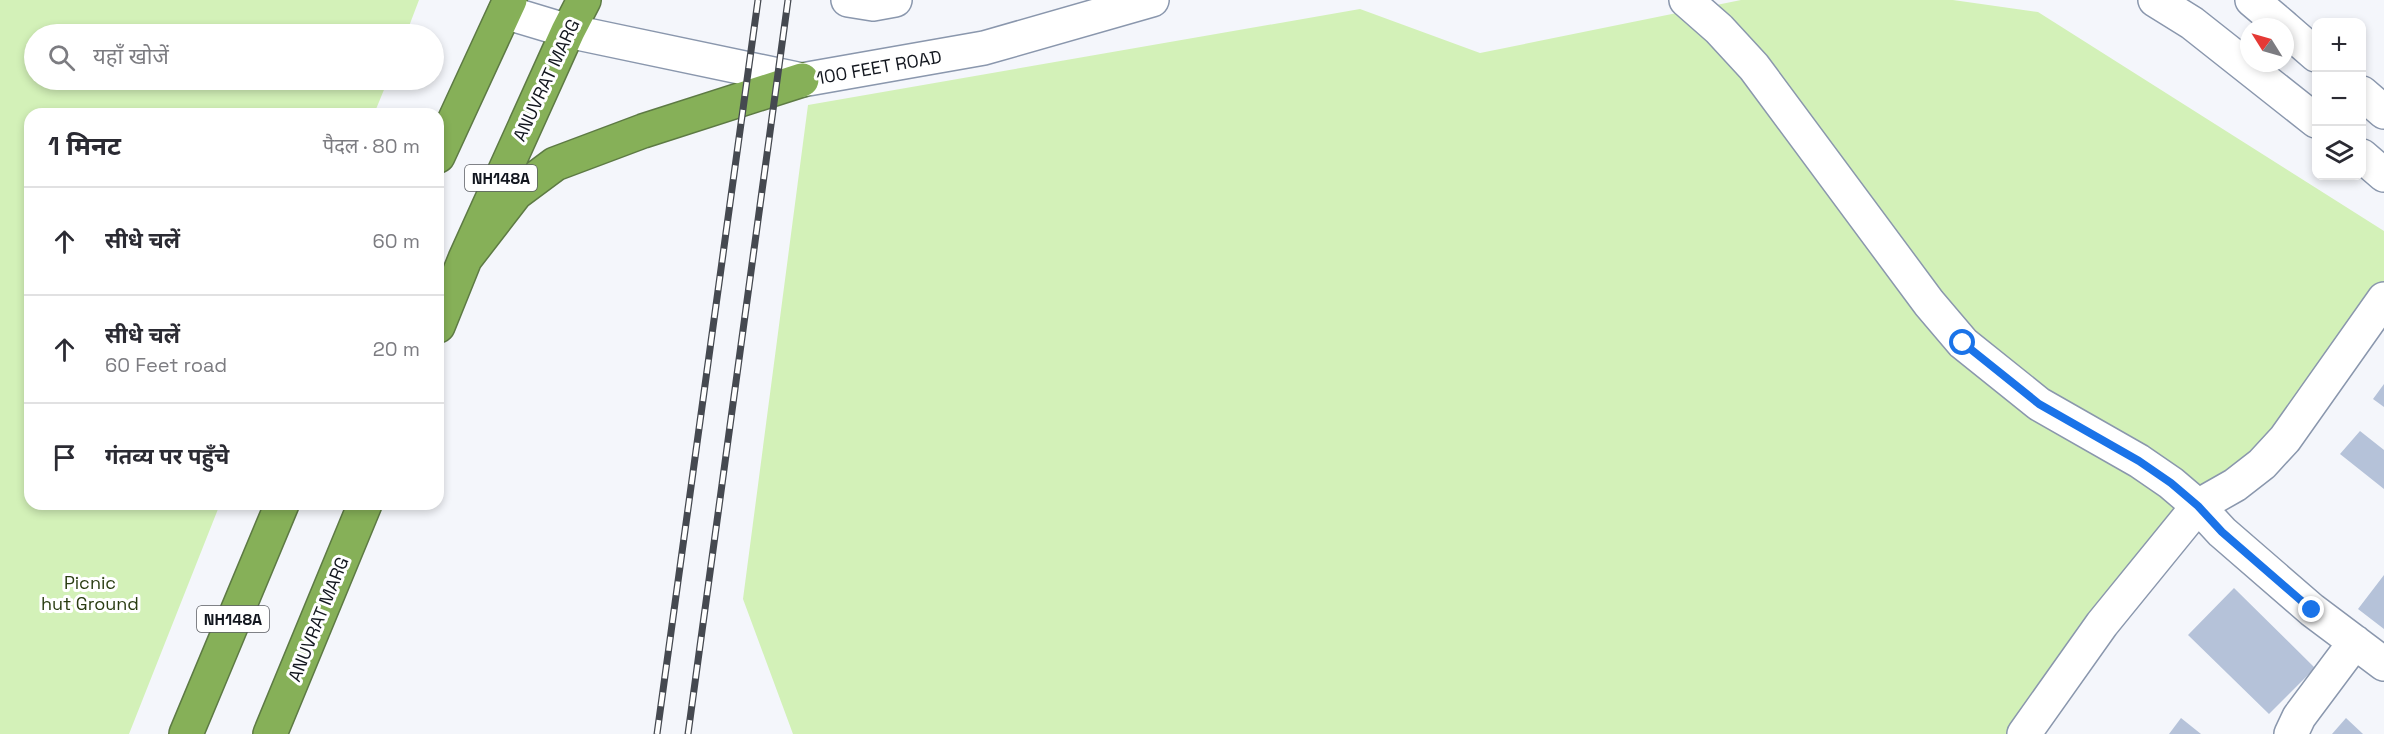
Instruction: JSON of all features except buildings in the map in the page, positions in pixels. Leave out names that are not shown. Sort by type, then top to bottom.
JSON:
[{"type":"highway","name":"ANUVRAT MARG","points":[[444,311],[465,259],[584,0]]},
{"type":"highway","points":[[444,143],[508,6]]},
{"type":"highway","points":[[465,259],[516,193],[555,164],[643,131],[802,80]]},
{"type":"highway","name":"NH148A","points":[[186,734],[279,510]]},
{"type":"highway","name":"ANUVRAT MARG","points":[[270,734],[363,510]]},
{"type":"street","points":[[848,0],[873,4],[895,0]]},
{"type":"street","name":"100 FEET ROAD","points":[[508,6],[568,31],[802,80],[984,48],[1152,0]]},
{"type":"street","points":[[1686,0],[1719,29],[1754,67],[1929,303],[1963,343],[2039,404],[2139,461],[2198,506],[2222,532],[2312,610],[2384,664]]},
{"type":"street","points":[[2155,0],[2192,23],[2312,118]]},
{"type":"street","points":[[2252,0],[2273,18]]},
{"type":"street","points":[[2294,36],[2312,52]]},
{"type":"street","points":[[2366,97],[2384,112]]},
{"type":"street","points":[[2366,160],[2384,175]]},
{"type":"street","points":[[2024,734],[2102,624],[2198,506],[2235,485],[2262,464],[2285,439],[2384,299]]},
{"type":"street","points":[[2291,734],[2299,717],[2355,642]]},
{"type":"green space","name":"Picnic hut Ground","points":[[0,0],[419,0],[410,24],[24,24],[24,90],[384,90],[376,108],[24,108],[24,510],[218,510],[129,734],[0,734]]},
{"type":"green space","points":[[1741,0],[1953,0],[2038,12],[2384,231],[2384,313],[2020,734],[793,734],[743,599],[808,105],[1360,9],[1480,53]]},
{"type":"railway","points":[[657,734],[758,0]]},
{"type":"railway","points":[[688,734],[788,0]]},
{"type":"route","points":[[1963,343],[2039,404],[2139,461],[2171,483],[2198,506],[2222,532],[2312,610]]}]
